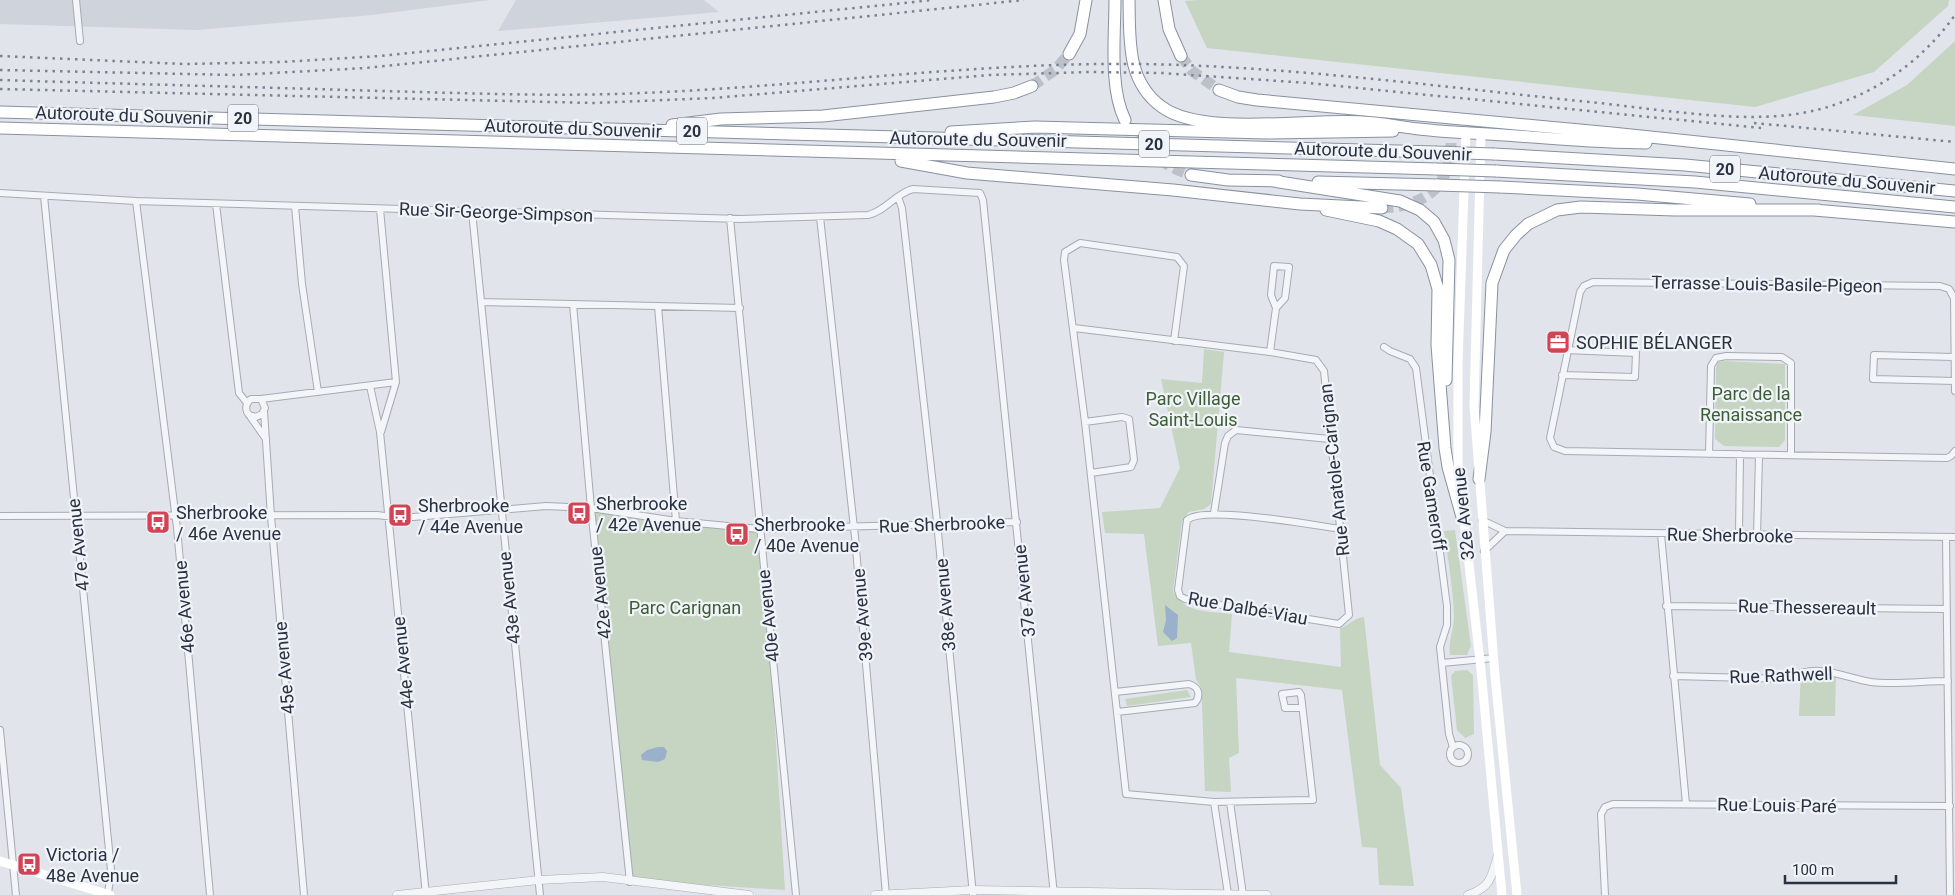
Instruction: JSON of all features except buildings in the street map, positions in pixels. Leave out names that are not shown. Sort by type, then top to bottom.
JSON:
[{"type":"highway","points":[[1070,54],[1080,34],[1086,0]]},
{"type":"highway","points":[[1115,0],[1117,95],[1124,120]]},
{"type":"highway","points":[[1129,0],[1131,60],[1140,82],[1160,105],[1184,118],[1218,122],[1362,122],[1421,129],[1610,143],[1690,142]]},
{"type":"highway","points":[[1164,0],[1169,30],[1181,56]]},
{"type":"highway","points":[[631,129],[721,119],[823,116],[994,97],[1014,93],[1032,86]]},
{"type":"highway","points":[[1219,90],[1238,97],[1258,100],[1463,118],[1955,169]]},
{"type":"highway","name":"Autoroute du Souvenir","points":[[0,112],[1494,154],[1670,164],[1955,191]]},
{"type":"highway","points":[[872,136],[1035,127],[1267,133],[1421,129]]},
{"type":"highway","name":"Autoroute du Souvenir","points":[[0,128],[1496,171],[1687,182],[1955,207]]},
{"type":"highway","points":[[1451,131],[1451,143]]},
{"type":"highway","points":[[865,154],[967,173],[1164,189],[1300,204],[1382,208]]},
{"type":"highway","points":[[1192,175],[1228,180],[1500,187],[1637,194],[1955,222]]},
{"type":"highway","points":[[1273,181],[1400,201],[1420,210],[1437,227],[1444,240],[1449,260],[1444,437]]},
{"type":"highway","points":[[1300,204],[1385,223],[1408,235],[1425,254],[1434,271],[1438,289],[1437,345],[1444,437],[1448,467],[1462,517]]},
{"type":"highway","points":[[1479,479],[1485,432],[1492,283],[1504,250],[1516,234],[1528,224],[1557,210],[1581,207],[1676,210],[1819,210]]},
{"type":"main road","name":"32e Avenue","points":[[1466,132],[1457,420],[1462,517],[1480,659],[1502,895]]},
{"type":"main road","name":"32e Avenue","points":[[1481,133],[1473,391],[1484,551],[1517,895]]},
{"type":"main road","points":[[0,861],[109,895]]},
{"type":"street","points":[[76,0],[80,41]]},
{"type":"street","name":"Rue Sir-George-Simpson","points":[[0,193],[216,204],[730,218],[868,215],[880,210],[905,191],[915,189],[977,192],[982,197]]},
{"type":"street","name":"47e Avenue","points":[[44,196],[111,870],[109,895]]},
{"type":"street","name":"38e Avenue","points":[[898,197],[902,208],[937,524],[972,892]]},
{"type":"street","name":"37e Avenue","points":[[982,197],[1054,893]]},
{"type":"street","name":"46e Avenue","points":[[136,201],[175,516],[210,895]]},
{"type":"street","points":[[216,204],[239,393],[247,403]]},
{"type":"street","points":[[295,206],[302,284],[318,392]]},
{"type":"street","name":"44e Avenue","points":[[380,209],[396,382],[380,432]]},
{"type":"street","name":"43e Avenue","points":[[472,211],[500,508],[540,895]]},
{"type":"street","name":"39e Avenue","points":[[820,217],[854,526],[886,895]]},
{"type":"street","name":"40e Avenue","points":[[730,218],[796,895]]},
{"type":"street","points":[[1174,341],[1184,266],[1177,258],[1080,243],[1065,252],[1064,260],[1091,473],[1126,794],[1214,802],[1312,800],[1302,708]]},
{"type":"street","points":[[1270,352],[1276,308],[1271,295],[1274,266],[1288,267],[1285,298],[1276,308]]},
{"type":"street","name":"Terrasse Louis-Basile-Pigeon","points":[[1955,391],[1954,298],[1950,289],[1940,286],[1593,282],[1584,286],[1580,292],[1566,350],[1550,435],[1552,444],[1565,451],[1947,458],[1955,451]]},
{"type":"street","points":[[482,302],[740,308]]},
{"type":"street","name":"42e Avenue","points":[[573,304],[591,508],[630,882]]},
{"type":"street","points":[[658,306],[676,521]]},
{"type":"street","name":"Rue Anatole-Carignan","points":[[1074,328],[1270,352],[1316,360],[1320,364],[1324,370],[1349,615],[1346,620],[1339,624]]},
{"type":"street","name":"Rue Gameroff","points":[[1384,347],[1410,359],[1416,368],[1447,606],[1447,624],[1440,647],[1449,734],[1453,747]]},
{"type":"street","points":[[1562,375],[1635,377],[1636,353],[1566,350]]},
{"type":"street","points":[[1954,357],[1874,355],[1874,379],[1955,381]]},
{"type":"street","points":[[1709,454],[1711,366],[1716,358],[1726,356],[1782,357],[1791,363],[1791,455]]},
{"type":"street","points":[[261,399],[265,405],[264,411],[256,417],[249,414],[246,409],[247,403],[254,398],[261,399],[396,382]]},
{"type":"street","name":"44e Avenue","points":[[370,386],[380,432],[426,894]]},
{"type":"street","name":"45e Avenue","points":[[264,411],[271,516],[304,895]]},
{"type":"street","name":"45e Avenue","points":[[249,414],[266,440]]},
{"type":"street","points":[[1085,422],[1122,417],[1129,420],[1134,460],[1130,467],[1091,473]]},
{"type":"street","points":[[1214,513],[1225,443],[1228,436],[1236,430],[1330,439]]},
{"type":"street","points":[[1739,536],[1740,454]]},
{"type":"street","points":[[1757,536],[1759,455]]},
{"type":"street","name":"Rue Sherbrooke","points":[[0,516],[377,514],[401,518],[500,508],[546,506],[591,508],[676,521],[759,529],[1017,522]]},
{"type":"street","name":"Rue Dalbé-Viau","points":[[1339,624],[1185,599],[1180,596],[1178,590],[1187,520],[1192,515],[1214,513],[1340,529]]},
{"type":"street","name":"Rue Sherbrooke","points":[[1482,520],[1505,531],[1739,536],[1955,537]]},
{"type":"street","points":[[1484,551],[1505,531]]},
{"type":"street","points":[[1661,534],[1666,606],[1686,804]]},
{"type":"street","points":[[1946,537],[1950,895]]},
{"type":"street","name":"Rue Thessereault","points":[[1666,606],[1947,609]]},
{"type":"street","points":[[1442,663],[1494,658]]},
{"type":"street","name":"Rue Rathwell","points":[[1673,676],[1786,679],[1801,671],[1836,672],[1872,682],[1948,681]]},
{"type":"street","points":[[1115,692],[1189,684],[1195,686],[1198,690],[1198,698],[1195,703],[1117,712]]},
{"type":"street","points":[[0,730],[16,895]]},
{"type":"street","points":[[1214,802],[1228,894]]},
{"type":"street","points":[[1230,802],[1243,895]]},
{"type":"street","name":"Rue Louis Paré","points":[[1605,895],[1601,814],[1605,808],[1613,804],[1950,806]]},
{"type":"street","points":[[1468,895],[1480,891],[1488,884],[1498,854]]},
{"type":"street","points":[[398,895],[426,894],[539,880],[604,877],[630,882],[749,895]]},
{"type":"street","points":[[875,895],[972,892],[1267,895]]},
{"type":"shaded area","points":[[0,0],[490,0],[372,15],[197,30],[0,24]]},
{"type":"shaded area","points":[[516,0],[704,0],[719,12],[498,31]]},
{"type":"green space","points":[[1949,0],[1948,6],[1874,72],[1755,107],[1207,48],[1185,1]]},
{"type":"green space","points":[[1955,41],[1955,126],[1853,115],[1907,85]]},
{"type":"green space","name":"Parc Village Saint-Louis","points":[[1204,349],[1224,352],[1211,504],[1204,509],[1189,512],[1182,521],[1173,591],[1184,604],[1191,608],[1232,614],[1229,652],[1341,667],[1340,628],[1364,617],[1380,765],[1401,788],[1414,886],[1379,885],[1377,848],[1362,847],[1342,690],[1236,678],[1239,753],[1229,758],[1231,792],[1205,791],[1202,703],[1200,685],[1196,680],[1191,643],[1158,646],[1144,534],[1105,533],[1102,512],[1160,508],[1180,468],[1161,379],[1202,383]]},
{"type":"green space","name":"Parc de la Renaissance","points":[[1718,362],[1785,364],[1785,440],[1779,447],[1724,446],[1715,439],[1716,367]]},
{"type":"green space","name":"Parc Carignan","points":[[591,509],[763,531],[785,890],[631,880]]},
{"type":"green space","points":[[1455,530],[1471,646],[1467,655],[1450,655],[1454,616],[1444,531]]},
{"type":"green space","points":[[1467,670],[1473,675],[1474,734],[1465,738],[1457,730],[1451,676],[1455,671]]},
{"type":"green space","points":[[1801,671],[1836,672],[1835,716],[1799,716]]},
{"type":"green space","points":[[1187,690],[1191,697],[1127,706],[1125,699]]},
{"type":"water","points":[[1165,605],[1178,615],[1177,638],[1172,641],[1163,632],[1166,620]]},
{"type":"water","points":[[664,747],[667,751],[665,759],[658,762],[642,760],[641,755],[647,750]]},
{"type":"tunnel","points":[[1032,86],[1055,70],[1069,54]]},
{"type":"tunnel","points":[[1181,56],[1192,71],[1219,90]]},
{"type":"tunnel","points":[[1126,124],[1138,141],[1154,156],[1171,167],[1191,175]]},
{"type":"tunnel","points":[[1382,208],[1410,203],[1432,192],[1446,172],[1450,159],[1451,143]]},
{"type":"railway","points":[[0,56],[184,64],[282,62],[380,56],[933,0]]},
{"type":"railway","points":[[0,70],[235,75],[366,68],[1024,0]]},
{"type":"railway","points":[[0,80],[478,94],[576,95],[708,90],[1045,65],[1180,65],[1334,75],[1715,116],[1765,117],[1814,111],[1838,104],[1882,83],[1922,53],[1955,15]]},
{"type":"railway","points":[[0,89],[593,103],[713,98],[990,75],[1089,72],[1162,73],[1308,83],[1761,128]]},
{"type":"railway","points":[[1754,123],[1955,142]]},
{"type":"place","name":"SOPHIE BÉLANGER","points":[[1558,342]]},
{"type":"place","name":"Sherbrooke / 42e Avenue","points":[[579,513]]},
{"type":"place","name":"Sherbrooke / 44e Avenue","points":[[400,515]]},
{"type":"place","name":"Sherbrooke / 46e Avenue","points":[[158,522]]},
{"type":"place","name":"Sherbrooke / 40e Avenue","points":[[737,534]]},
{"type":"place","name":"Victoria / 48e Avenue","points":[[29,864]]}]
